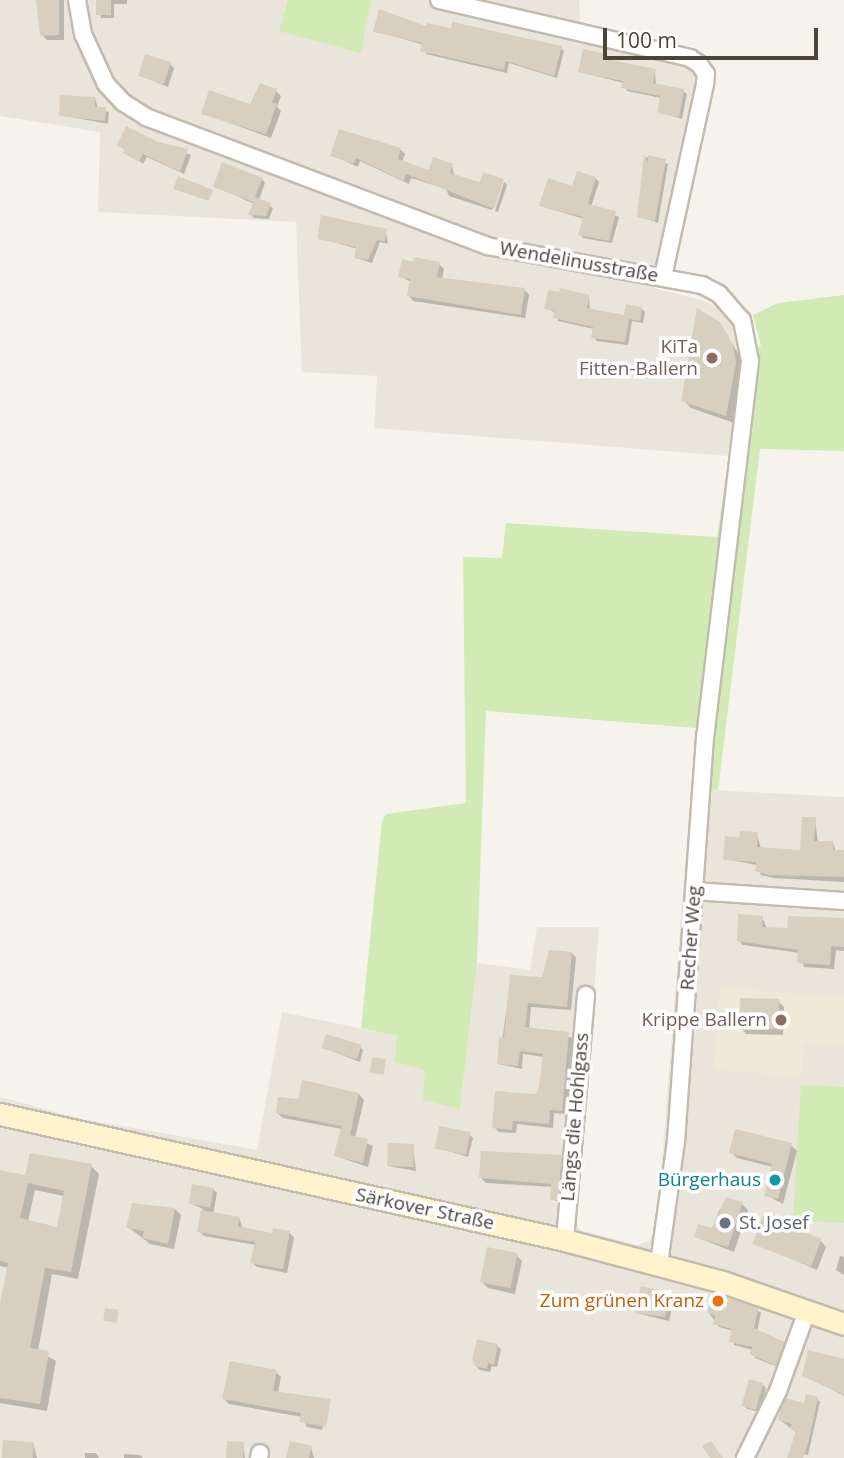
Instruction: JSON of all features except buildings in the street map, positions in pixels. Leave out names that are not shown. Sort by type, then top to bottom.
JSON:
[{"type":"main road","name":"Särkover Straße","points":[[0,1114],[565,1240],[659,1264],[844,1324]]},
{"type":"street","name":"Wendelinusstraße","points":[[77,0],[83,34],[106,83],[124,103],[146,117],[487,246],[596,269],[663,276],[719,294],[742,320],[749,348],[705,737]]},
{"type":"street","points":[[439,0],[459,2],[691,58],[699,64],[706,74],[705,84],[663,276]]},
{"type":"street","name":"Recher Weg","points":[[659,1264],[676,1140],[705,737]]},
{"type":"street","points":[[694,891],[844,901]]},
{"type":"street","name":"Längs die Hohlgass","points":[[565,1240],[586,995]]},
{"type":"street","points":[[744,1458],[778,1391],[807,1311]]},
{"type":"shaded area","points":[[0,0],[579,0],[581,40],[692,65],[701,80],[654,288],[705,301],[730,317],[740,338],[743,363],[728,456],[374,428],[377,376],[302,372],[296,222],[98,212],[100,132],[0,116]]},
{"type":"shaded area","points":[[691,789],[844,797],[844,1458],[0,1458],[0,1097],[78,1118],[257,1150],[282,1012],[397,1036],[460,1109],[477,963],[530,970],[537,927],[599,927],[576,1222],[580,1230],[637,1245],[649,1241],[657,1226]]},
{"type":"shaded area","name":"Krippe Ballern","points":[[720,988],[844,997],[844,1045],[804,1043],[801,1076],[714,1070]]},
{"type":"green space","points":[[288,0],[371,0],[361,53],[279,31]]},
{"type":"green space","points":[[844,295],[844,451],[760,449],[718,790],[691,789],[696,728],[486,711],[477,963],[460,1109],[423,1100],[425,1070],[395,1062],[397,1036],[361,1028],[382,821],[386,814],[466,803],[463,557],[502,558],[506,523],[717,537],[743,363],[761,345],[753,315],[778,303]]},
{"type":"green space","points":[[801,1085],[844,1087],[844,1223],[793,1220]]},
{"type":"place","name":"KiTa Fitten-Ballern","points":[[712,358]]},
{"type":"place","name":"Krippe Ballern","points":[[781,1020]]},
{"type":"place","name":"Bürgerhaus","points":[[775,1180]]},
{"type":"place","name":"St. Josef","points":[[725,1223]]},
{"type":"place","name":"Zum grünen Kranz","points":[[718,1301]]}]
